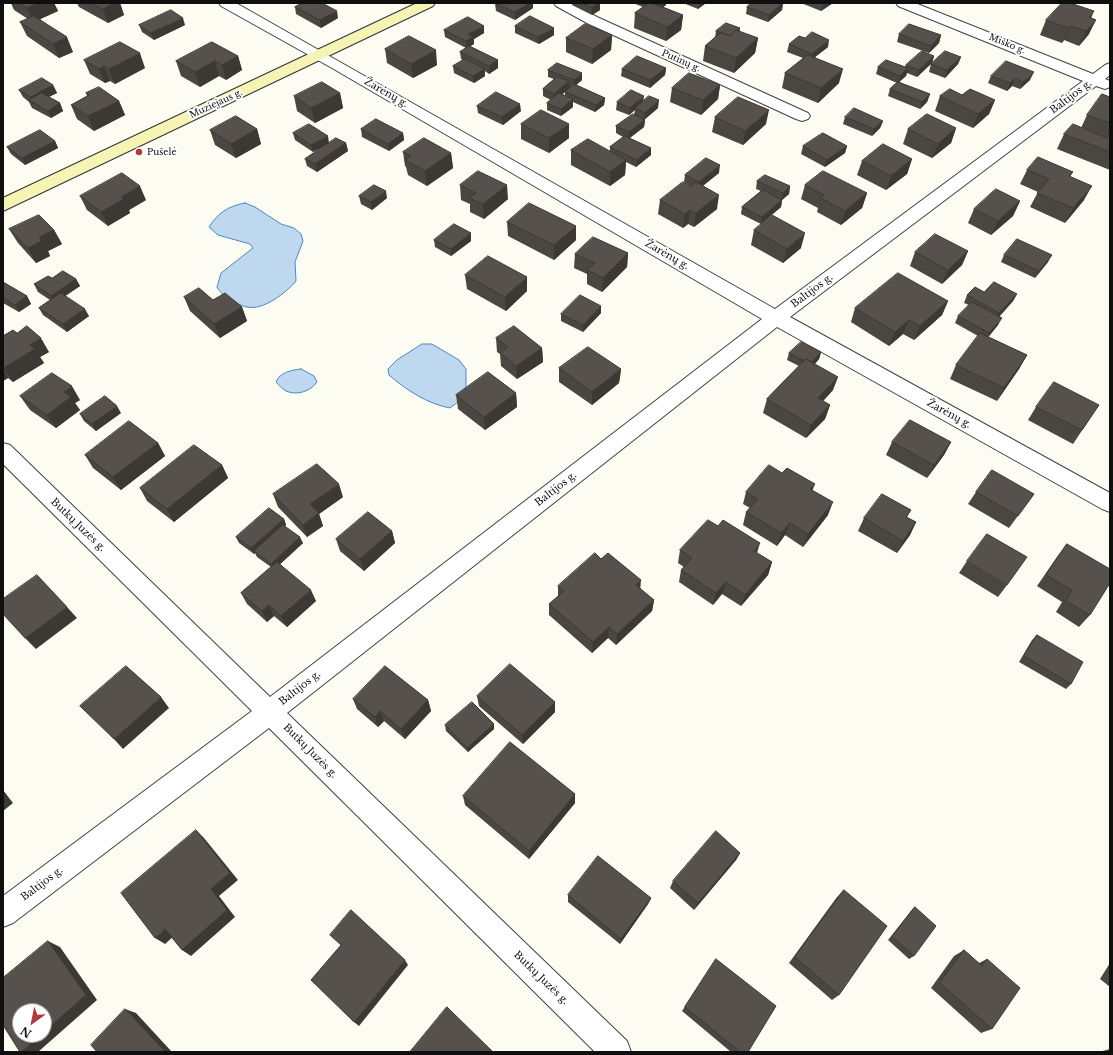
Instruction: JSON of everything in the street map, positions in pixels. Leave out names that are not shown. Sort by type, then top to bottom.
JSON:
[{"type":"main road","name":"Muziejaus g.","points":[[3,205],[428,3]]},
{"type":"street","name":"Žarėnų g.","points":[[226,3],[320,55],[776,318],[1110,503]]},
{"type":"street","name":"Putinų g.","points":[[561,3],[592,20],[802,116]]},
{"type":"street","name":"Miško g.","points":[[903,3],[1105,78]]},
{"type":"street","name":"Baltijos g.","points":[[3,913],[270,712],[776,318],[1105,78]]},
{"type":"street","name":"Butkų Juzės g.","points":[[3,451],[616,1052]]},
{"type":"water","points":[[245,203],[255,207],[281,224],[294,228],[301,234],[303,241],[295,262],[296,281],[274,300],[260,306],[253,307],[236,303],[222,294],[217,287],[221,273],[253,248],[250,244],[218,235],[209,227],[224,211],[233,206]]},
{"type":"water","points":[[422,344],[432,344],[459,360],[466,369],[466,396],[450,408],[418,396],[389,375],[388,369],[397,360]]},
{"type":"water","points":[[301,369],[314,376],[317,382],[311,388],[303,392],[295,393],[286,391],[276,382],[283,374]]},
{"type":"building","points":[[19,3],[38,3],[27,8]]},
{"type":"building","points":[[92,3],[114,3],[103,9]]},
{"type":"building","points":[[302,3],[322,3],[337,11],[320,20],[295,7]]},
{"type":"building","points":[[495,3],[530,3],[515,12]]},
{"type":"building","points":[[583,3],[599,3],[592,7]]},
{"type":"building","points":[[649,3],[683,15],[667,27],[635,13]]},
{"type":"building","points":[[751,3],[783,3],[769,15],[747,7]]},
{"type":"building","points":[[1062,3],[1070,3],[1094,11],[1089,17],[1096,20],[1086,31],[1070,26],[1068,28],[1046,20]]},
{"type":"building","points":[[171,10],[183,18],[151,33],[139,25]]},
{"type":"building","points":[[34,16],[67,37],[53,44],[20,22]]},
{"type":"building","points":[[530,16],[554,28],[538,37],[515,26]]},
{"type":"building","points":[[468,17],[484,26],[468,34],[473,37],[466,41],[444,30]]},
{"type":"building","points":[[726,23],[740,28],[730,36],[716,31]]},
{"type":"building","points":[[585,24],[612,35],[593,49],[566,38]]},
{"type":"building","points":[[909,24],[941,35],[931,46],[899,34]]},
{"type":"building","points":[[736,30],[758,38],[736,58],[705,46],[721,32],[730,36]]},
{"type":"building","points":[[812,32],[829,40],[812,54],[789,44],[799,36],[805,38]]},
{"type":"building","points":[[409,36],[436,50],[411,64],[385,49]]},
{"type":"building","points":[[120,42],[140,53],[109,69],[104,66],[99,69],[84,60]]},
{"type":"building","points":[[212,42],[238,56],[222,65],[215,61],[195,72],[176,61]]},
{"type":"building","points":[[469,46],[498,60],[489,66],[460,52]]},
{"type":"building","points":[[922,51],[934,56],[919,70],[906,65]]},
{"type":"building","points":[[945,51],[961,57],[947,70],[931,64]]},
{"type":"building","points":[[808,55],[843,69],[821,88],[785,73]]},
{"type":"building","points":[[637,56],[666,68],[650,80],[622,69]]},
{"type":"building","points":[[465,59],[485,69],[473,76],[453,66]]},
{"type":"building","points":[[886,60],[908,68],[900,76],[878,67]]},
{"type":"building","points":[[1006,61],[1034,72],[1023,82],[1015,78],[1010,83],[991,76]]},
{"type":"building","points":[[557,63],[582,73],[574,80],[548,70]]},
{"type":"building","points":[[689,73],[720,85],[703,100],[672,88]]},
{"type":"building","points":[[557,77],[569,81],[554,94],[543,89]]},
{"type":"building","points":[[42,78],[53,85],[31,97],[19,90]]},
{"type":"building","points":[[322,82],[340,93],[311,108],[294,96]]},
{"type":"building","points":[[898,82],[930,94],[922,102],[890,89]]},
{"type":"building","points":[[574,84],[605,98],[596,105],[565,92]]},
{"type":"building","points":[[99,87],[119,101],[88,116],[71,105],[89,95],[86,93]]},
{"type":"building","points":[[950,89],[962,95],[970,89],[995,100],[978,114],[940,96]]},
{"type":"building","points":[[631,90],[644,96],[630,108],[617,102]]},
{"type":"building","points":[[496,92],[520,104],[502,117],[477,106]]},
{"type":"building","points":[[42,93],[60,103],[48,111],[29,100]]},
{"type":"building","points":[[559,93],[573,99],[561,109],[547,103]]},
{"type":"building","points":[[1102,94],[1110,97],[1110,123],[1087,115]]},
{"type":"building","points":[[649,96],[659,100],[645,113],[635,108]]},
{"type":"building","points":[[738,97],[769,110],[745,131],[715,117]]},
{"type":"building","points":[[854,108],[883,121],[874,129],[845,117]]},
{"type":"building","points":[[541,110],[569,124],[549,138],[521,124]]},
{"type":"building","points":[[633,114],[645,120],[629,132],[616,126]]},
{"type":"building","points":[[927,114],[956,128],[938,144],[908,129]]},
{"type":"building","points":[[236,116],[257,129],[231,144],[210,130]]},
{"type":"building","points":[[376,119],[403,133],[388,144],[361,129]]},
{"type":"building","points":[[309,124],[328,136],[311,145],[293,133]]},
{"type":"building","points":[[1073,124],[1107,138],[1110,135],[1110,152],[1064,134]]},
{"type":"building","points":[[40,130],[55,141],[22,158],[7,147]]},
{"type":"building","points":[[823,133],[847,146],[827,160],[803,146]]},
{"type":"building","points":[[625,136],[651,148],[637,160],[610,147]]},
{"type":"building","points":[[336,138],[346,143],[315,164],[305,159]]},
{"type":"building","points":[[424,138],[451,153],[425,171],[405,160],[411,156],[403,152]]},
{"type":"building","points":[[588,139],[626,160],[610,172],[571,150]]},
{"type":"building","points":[[883,144],[912,159],[891,176],[862,161]]},
{"type":"building","points":[[1038,157],[1073,172],[1069,176],[1092,186],[1073,208],[1037,193],[1049,179],[1027,170]]},
{"type":"building","points":[[706,158],[720,165],[699,182],[685,175]]},
{"type":"building","points":[[478,171],[507,185],[483,204],[469,198],[476,193],[460,185]]},
{"type":"building","points":[[823,171],[867,193],[845,211],[821,198],[824,195],[805,185]]},
{"type":"building","points":[[122,173],[140,186],[121,197],[124,199],[101,212],[80,196]]},
{"type":"building","points":[[765,175],[790,186],[783,193],[757,181]]},
{"type":"building","points":[[683,182],[691,186],[696,182],[719,195],[696,213],[690,210],[685,214],[660,200]]},
{"type":"building","points":[[374,185],[386,191],[371,202],[359,196]]},
{"type":"building","points":[[996,189],[1020,201],[998,221],[974,209]]},
{"type":"building","points":[[763,190],[782,200],[762,217],[742,207]]},
{"type":"building","points":[[529,203],[576,226],[554,245],[507,222]]},
{"type":"building","points":[[39,215],[54,230],[39,237],[42,241],[28,248],[9,229]]},
{"type":"building","points":[[772,215],[805,233],[787,249],[754,230]]},
{"type":"building","points":[[454,224],[471,233],[451,249],[434,240]]},
{"type":"building","points":[[935,234],[968,251],[948,270],[915,252]]},
{"type":"building","points":[[593,237],[628,253],[603,278],[587,270],[595,263],[575,254]]},
{"type":"building","points":[[1017,239],[1052,255],[1039,271],[1004,255]]},
{"type":"building","points":[[488,256],[527,277],[505,297],[465,275]]},
{"type":"building","points":[[63,271],[76,279],[51,296],[34,284],[48,276],[52,278]]},
{"type":"building","points":[[898,273],[948,301],[920,326],[909,320],[895,332],[855,308]]},
{"type":"building","points":[[3,282],[27,296],[15,305],[3,298]]},
{"type":"building","points":[[994,282],[1017,294],[999,313],[967,295],[975,287],[984,292]]},
{"type":"building","points":[[199,288],[213,300],[225,293],[242,307],[214,324],[184,297]]},
{"type":"building","points":[[61,293],[85,309],[63,324],[39,308]]},
{"type":"building","points":[[580,295],[601,306],[583,325],[561,314]]},
{"type":"building","points":[[972,302],[1002,318],[989,333],[958,316]]},
{"type":"building","points":[[27,326],[41,338],[30,345],[35,349],[3,368],[3,336],[13,330],[17,333]]},
{"type":"building","points":[[514,326],[542,348],[516,366],[500,352],[508,347],[496,338]]},
{"type":"building","points":[[980,333],[1027,355],[1004,388],[956,365]]},
{"type":"building","points":[[801,342],[821,352],[812,362],[806,359],[804,361],[789,353]]},
{"type":"building","points":[[588,347],[621,369],[592,392],[559,368]]},
{"type":"building","points":[[806,359],[838,377],[818,398],[830,405],[811,425],[767,399]]},
{"type":"building","points":[[488,372],[516,393],[484,417],[456,395]]},
{"type":"building","points":[[52,373],[72,386],[64,392],[71,397],[47,415],[20,396]]},
{"type":"building","points":[[1054,382],[1099,405],[1082,430],[1036,407]]},
{"type":"building","points":[[105,396],[117,406],[92,424],[80,414]]},
{"type":"building","points":[[910,420],[951,442],[934,465],[892,442]]},
{"type":"building","points":[[129,421],[158,443],[113,477],[85,455]]},
{"type":"building","points":[[194,445],[222,465],[167,509],[140,488]]},
{"type":"building","points":[[317,464],[339,484],[310,504],[319,513],[303,525],[273,494]]},
{"type":"building","points":[[769,465],[782,473],[787,468],[815,484],[810,489],[833,502],[808,534],[790,523],[781,533],[746,512],[758,499],[746,492]]},
{"type":"building","points":[[992,470],[1034,494],[1018,516],[976,492]]},
{"type":"building","points":[[882,494],[911,510],[906,517],[916,522],[903,541],[864,518]]},
{"type":"building","points":[[269,508],[284,519],[251,548],[236,537]]},
{"type":"building","points":[[368,512],[392,531],[360,559],[336,539]]},
{"type":"building","points":[[708,520],[718,526],[723,520],[760,543],[754,551],[772,562],[745,595],[726,582],[716,593],[681,570],[692,558],[680,550]]},
{"type":"building","points":[[283,525],[300,537],[271,564],[254,551]]},
{"type":"building","points":[[987,534],[1027,557],[1007,585],[967,561]]},
{"type":"building","points":[[1067,544],[1110,569],[1110,583],[1090,615],[1066,601],[1072,590],[1046,575]]},
{"type":"building","points":[[595,553],[601,559],[608,553],[641,580],[636,585],[654,600],[617,634],[609,627],[593,642],[549,604],[564,591],[558,586]]},
{"type":"building","points":[[277,562],[311,590],[281,616],[269,605],[262,611],[241,593]]},
{"type":"building","points":[[37,575],[67,607],[25,638],[3,614],[3,599]]},
{"type":"building","points":[[1037,635],[1083,662],[1071,684],[1024,656]]},
{"type":"building","points":[[510,664],[555,702],[522,735],[477,696]]},
{"type":"building","points":[[126,666],[161,697],[114,739],[80,706]]},
{"type":"building","points":[[385,666],[428,700],[401,729],[380,711],[375,717],[353,699]]},
{"type":"building","points":[[472,702],[494,724],[467,748],[445,725]]},
{"type":"building","points":[[510,742],[575,794],[529,851],[463,796]]},
{"type":"building","points":[[196,830],[230,873],[211,889],[227,910],[182,950],[165,929],[155,938],[121,893]]},
{"type":"building","points":[[716,831],[740,853],[698,903],[673,881]]},
{"type":"building","points":[[598,856],[651,898],[621,939],[568,895]]},
{"type":"building","points":[[844,890],[887,926],[839,995],[795,957]]},
{"type":"building","points":[[915,907],[936,926],[914,956],[892,937]]},
{"type":"building","points":[[351,910],[405,960],[354,1022],[311,980],[341,945],[330,935]]},
{"type":"building","points":[[48,941],[86,995],[52,1025],[52,1003],[12,1003],[12,1039],[3,1025],[3,978]]},
{"type":"building","points":[[964,950],[982,966],[987,959],[1020,988],[992,1029],[940,983]]},
{"type":"building","points":[[716,959],[776,1006],[748,1052],[740,1052],[685,1007]]},
{"type":"building","points":[[447,1007],[493,1052],[410,1052]]},
{"type":"building","points":[[125,1009],[165,1052],[97,1052],[91,1045]]},
{"type":"building","points":[[14,1043],[31,1043],[21,1052]]},
{"type":"place","name":"Pušelė","points":[[139,152]]}]
